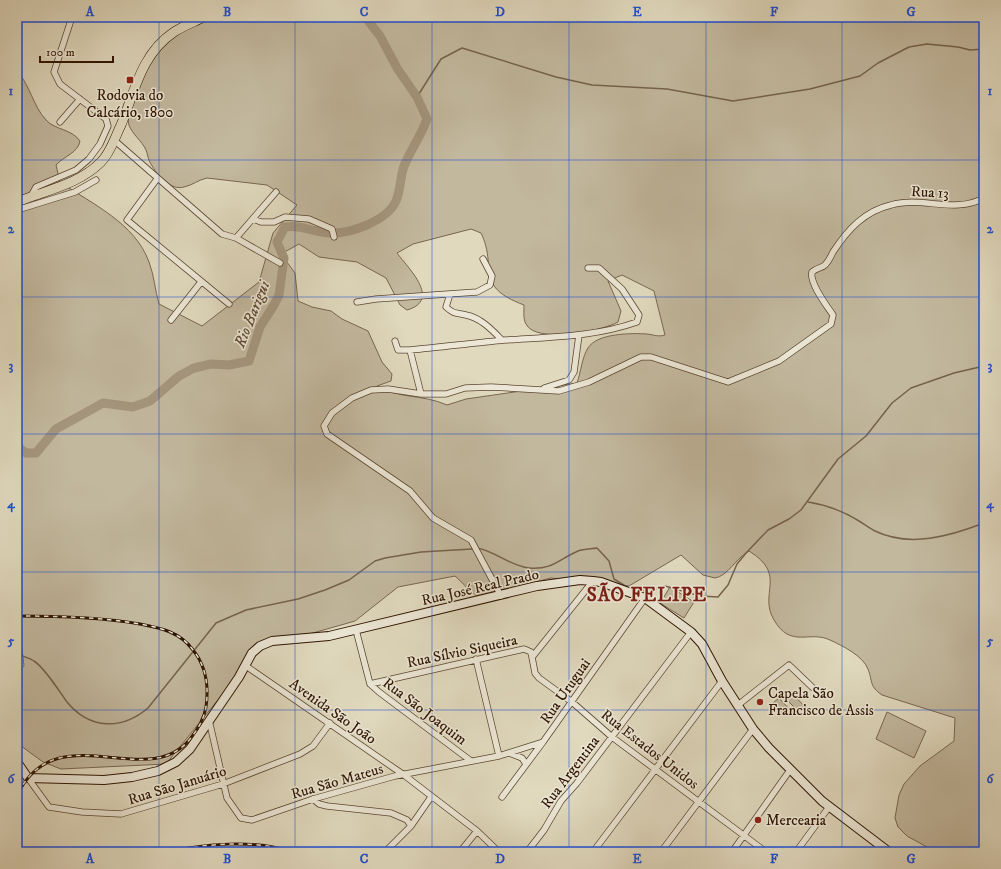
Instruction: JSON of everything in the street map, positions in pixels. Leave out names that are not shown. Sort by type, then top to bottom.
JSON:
[{"type":"main road","points":[[17,202],[77,180],[101,162],[114,140],[141,70],[150,55],[174,32],[204,17]]},
{"type":"street","points":[[30,197],[36,187],[76,170],[89,158],[100,144],[108,126],[106,119],[60,84],[54,72],[72,17]]},
{"type":"street","points":[[60,122],[80,99]]},
{"type":"street","points":[[114,140],[222,234],[236,238],[280,263]]},
{"type":"street","points":[[157,179],[127,220],[229,304]]},
{"type":"street","points":[[17,210],[74,192],[96,180]]},
{"type":"street","points":[[236,238],[276,192]]},
{"type":"street","name":"Rua 13","points":[[540,389],[559,391],[589,382],[642,356],[651,357],[728,382],[791,354],[831,324],[833,316],[812,279],[812,272],[827,264],[846,234],[866,215],[891,205],[914,201],[958,206],[976,202],[984,198]]},
{"type":"street","points":[[253,219],[261,222],[274,222],[285,217],[309,219],[332,229],[334,237]]},
{"type":"street","points":[[357,302],[376,299],[477,292],[490,285],[492,276],[483,259]]},
{"type":"street","points":[[395,341],[398,350],[410,350],[502,340],[579,335],[620,328],[637,322],[639,315],[622,289],[608,274],[599,268],[588,268]]},
{"type":"street","points":[[171,320],[201,282]]},
{"type":"street","points":[[450,294],[446,307],[454,314],[466,315],[477,319],[489,327],[502,340]]},
{"type":"street","points":[[501,596],[471,540],[433,518],[410,491],[327,434],[324,426],[332,414],[352,398],[371,390],[388,389],[421,394],[446,394],[465,388],[485,387],[540,389],[569,380],[574,372],[579,335]]},
{"type":"street","points":[[410,350],[421,394]]},
{"type":"street","name":"Rua José Real Prado","points":[[28,778],[104,780],[132,777],[158,771],[176,762],[190,749],[246,666],[252,653],[260,646],[272,641],[329,636],[501,596],[537,586],[580,580],[593,581],[601,582],[645,598],[691,632],[702,644],[722,681],[753,729],[790,770],[829,807],[889,852]]},
{"type":"street","points":[[533,656],[593,581]]},
{"type":"street","name":"Rua Uruguai","points":[[502,797],[572,702],[645,598]]},
{"type":"street","name":"Rua São Joaquim","points":[[356,630],[370,684],[471,761]]},
{"type":"street","name":"Rua Argentina","points":[[527,852],[544,830],[561,801],[577,783],[691,632]]},
{"type":"street","name":"Rua Sílvio Siqueira","points":[[370,684],[524,649],[531,652],[533,656]]},
{"type":"street","name":"Rua Estados Unidos","points":[[533,656],[535,673],[539,678],[572,702],[612,737],[766,852]]},
{"type":"street","points":[[476,659],[499,756]]},
{"type":"street","points":[[738,705],[789,665],[812,687]]},
{"type":"street","name":"Avenida São João","points":[[246,666],[404,775],[477,831],[499,852]]},
{"type":"street","points":[[593,852],[722,681]]},
{"type":"street","name":"Rua São Mateus","points":[[210,720],[227,798],[236,814],[241,818],[252,820],[313,799],[404,775],[499,756],[543,742]]},
{"type":"street","name":"Rua São Januário","points":[[28,778],[49,807],[82,812],[121,814],[223,784],[300,754],[312,746],[330,723]]},
{"type":"street","points":[[661,852],[753,729]]},
{"type":"street","points":[[509,753],[522,758],[526,764]]},
{"type":"street","points":[[17,762],[28,778]]},
{"type":"street","points":[[732,852],[790,770]]},
{"type":"street","points":[[385,852],[411,826],[431,797]]},
{"type":"street","points":[[313,799],[319,804],[327,806],[390,813],[407,820],[411,826]]},
{"type":"street","points":[[796,852],[829,807]]},
{"type":"street","points":[[460,852],[477,831]]},
{"type":"shaded area","points":[[210,17],[984,17],[984,852],[936,852],[907,836],[898,827],[895,818],[899,795],[904,784],[920,766],[954,741],[955,718],[882,695],[873,686],[868,669],[862,660],[841,645],[822,637],[794,636],[787,634],[780,629],[770,610],[770,576],[767,568],[761,560],[749,551],[724,574],[715,578],[703,575],[681,555],[629,586],[551,578],[479,597],[455,576],[398,587],[355,621],[260,648],[166,764],[61,769],[43,762],[17,743],[17,672],[24,666],[21,641],[17,640],[17,71],[46,120],[54,126],[73,134],[80,141],[77,149],[56,165],[60,182],[99,207],[123,225],[134,236],[149,262],[159,304],[202,326],[259,282],[273,233],[297,205],[267,185],[207,178],[184,187],[174,187],[157,173],[150,162],[146,150],[130,128],[128,117],[129,107],[136,86],[151,57],[167,40],[181,31]],"holes":[[[471,229],[481,233],[486,245],[492,283],[498,291],[508,298],[524,305],[525,322],[532,330],[555,335],[570,334],[599,329],[618,322],[621,311],[608,281],[622,275],[654,291],[665,335],[624,334],[599,339],[588,348],[577,383],[466,399],[447,405],[429,399],[394,393],[377,386],[391,381],[392,374],[382,362],[368,331],[342,319],[331,311],[312,307],[298,301],[295,273],[281,254],[299,244],[319,257],[357,262],[386,278],[400,305],[407,310],[417,305],[422,299],[422,292],[414,275],[397,253],[413,244]]]},
{"type":"shaded area","points":[[670,587],[694,602],[684,618],[660,603]]},
{"type":"shaded area","points":[[793,694],[804,706],[798,711],[787,700]]},
{"type":"shaded area","points":[[779,698],[791,711],[785,716],[773,703]]},
{"type":"shaded area","points":[[887,712],[926,731],[914,758],[876,739]]},
{"type":"waterway","name":"Rio Barigui","points":[[17,446],[26,453],[36,453],[56,429],[103,403],[133,407],[150,401],[179,376],[194,368],[211,364],[229,365],[249,361],[260,327],[279,295],[284,258],[277,242],[285,227],[291,226],[324,233],[338,233],[367,225],[385,215],[391,208],[398,197],[404,166],[427,119],[417,97],[397,68],[380,36],[365,17]]},
{"type":"waterway","points":[[417,97],[441,59],[462,48],[556,77],[592,85],[667,89],[733,101],[810,89],[860,76],[878,63],[909,47],[927,44],[958,47],[970,50],[984,49]]},
{"type":"waterway","points":[[633,589],[648,591],[665,586],[700,596],[718,597],[728,585],[737,564],[747,552],[768,530],[789,519],[801,510],[838,459],[866,436],[892,403],[911,388],[954,373],[984,366]]},
{"type":"waterway","points":[[808,502],[841,511],[875,531],[902,539],[944,536],[984,523]]},
{"type":"waterway","points":[[477,548],[490,552],[509,562],[529,568],[550,566],[578,551],[597,548],[609,561],[614,579],[627,587]]},
{"type":"waterway","points":[[17,654],[38,664],[67,702],[86,718],[106,724],[117,723],[128,720],[148,708],[216,623],[246,610],[298,599],[325,590],[349,580],[375,561],[385,558],[421,552],[472,549]]},
{"type":"railway","points":[[17,616],[94,618],[163,629],[182,639],[193,650],[204,670],[207,684],[207,699],[202,720],[190,739],[172,754],[150,759],[127,759],[78,755],[55,759],[34,771],[17,795]]},
{"type":"railway","points":[[167,852],[196,847],[229,844],[262,845],[291,852]]},
{"type":"railway","points":[[17,847],[20,852]]},
{"type":"place","name":"Rodovia do Calcário, 1800","points":[[130,80]]},
{"type":"place","name":"Capela São Francisco de Assis","points":[[760,702]]},
{"type":"place","name":"Mercearia","points":[[758,820]]},
{"type":"district","name":"SÃO FELIPE","points":[[647,594]]}]
